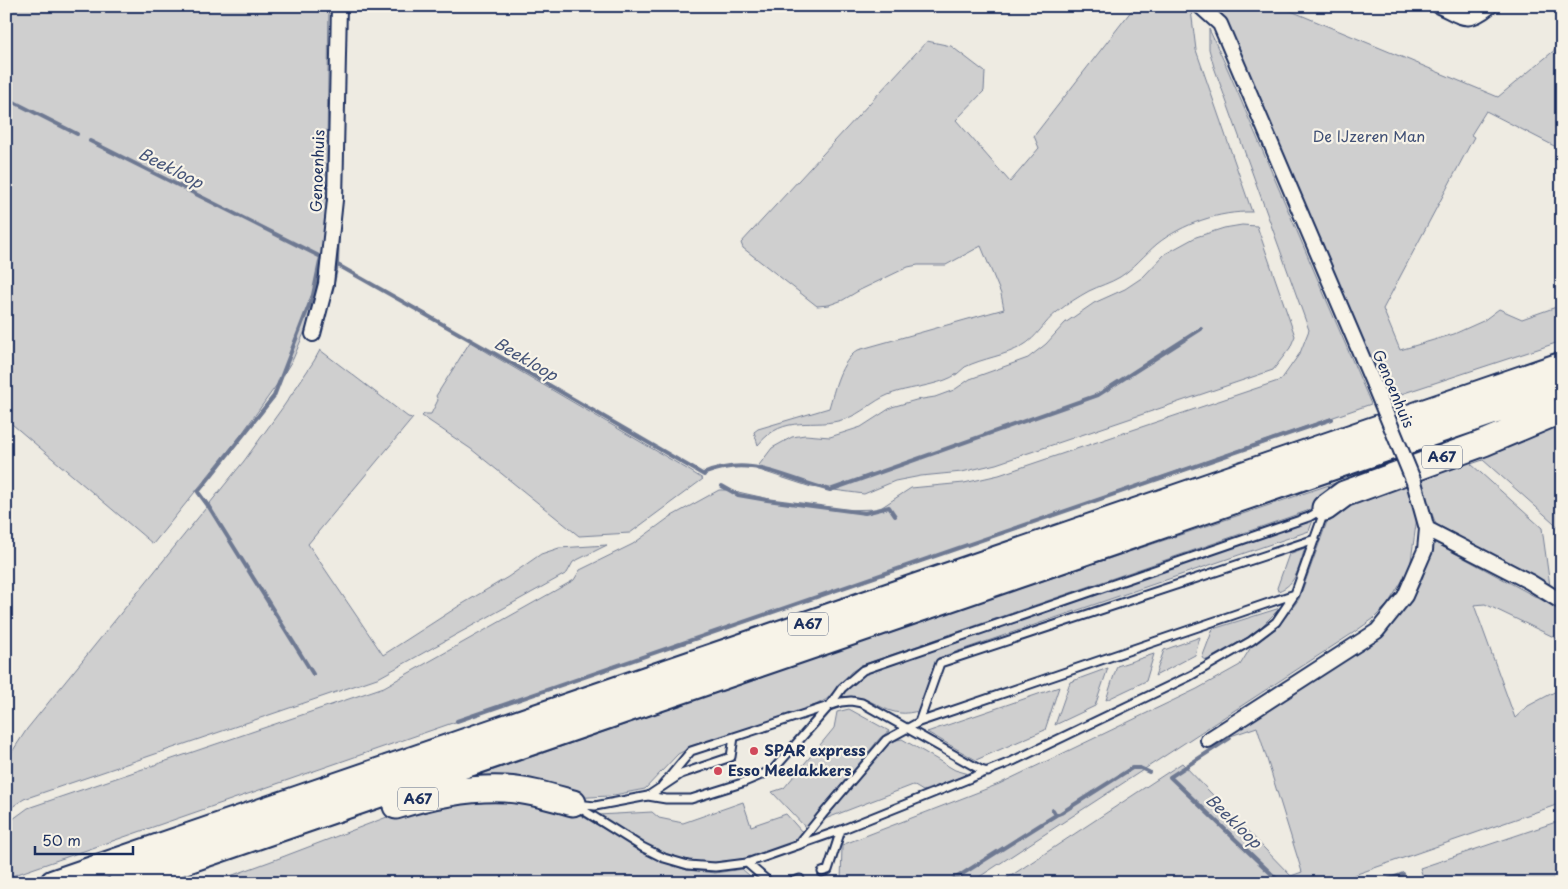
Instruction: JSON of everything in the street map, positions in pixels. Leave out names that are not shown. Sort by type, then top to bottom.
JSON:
[{"type":"highway","name":"A67","points":[[53,883],[1562,365]]},
{"type":"highway","name":"A67","points":[[121,883],[1562,388]]},
{"type":"highway","name":"A67","points":[[1325,508],[1344,494],[1484,443],[1562,410]]},
{"type":"highway","name":"A67","points":[[264,834],[334,823],[427,797],[457,791],[506,789],[538,794],[573,803]]},
{"type":"street","name":"Genoenhuis","points":[[313,334],[326,284],[335,200],[339,6]]},
{"type":"street","name":"Genoenhuis","points":[[1200,6],[1220,24],[1414,482],[1427,529],[1426,550],[1405,596],[1377,631],[1208,740]]},
{"type":"street","points":[[1439,6],[1466,18],[1472,18],[1481,14],[1490,6]]},
{"type":"street","points":[[1427,529],[1530,582],[1562,602]]},
{"type":"lane","name":"A67","points":[[573,803],[617,833],[664,858],[688,865],[715,867],[746,863],[798,846],[988,772],[1190,676],[1251,642],[1276,622],[1295,594],[1325,508]]},
{"type":"lane","name":"A67","points":[[573,803],[595,806],[648,796],[666,799],[691,799],[773,770],[830,705],[842,688],[863,670],[1309,517],[1325,508]]},
{"type":"lane","points":[[918,722],[940,663],[1315,539]]},
{"type":"lane","points":[[798,846],[886,740],[918,722],[1295,594]]},
{"type":"lane","name":"A67","points":[[662,786],[691,751],[830,705],[851,701],[862,703],[981,770],[988,772]]},
{"type":"lane","name":"A67","points":[[648,796],[681,774],[731,757],[734,737]]},
{"type":"lane","points":[[822,872],[828,870],[840,830]]},
{"type":"lane","points":[[746,863],[770,883]]},
{"type":"lane","points":[[790,883],[800,879]]},
{"type":"green space","points":[[6,6],[329,6],[326,212],[324,240],[307,326],[293,359],[278,383],[241,435],[153,544],[6,419]]},
{"type":"green space","points":[[1135,6],[1187,6],[1191,10],[1196,50],[1252,212],[1214,216],[1178,230],[1157,244],[1120,277],[1089,291],[1065,306],[1052,316],[1032,339],[1015,349],[965,367],[954,376],[945,380],[888,395],[845,419],[833,422],[789,425],[778,429],[768,435],[758,445],[754,432],[758,429],[829,408],[842,368],[858,350],[1004,309],[1001,294],[981,246],[946,265],[908,267],[843,300],[829,305],[817,306],[743,248],[741,243],[927,41],[951,46],[985,72],[984,91],[956,120],[1010,182],[1039,148],[1034,136]]},
{"type":"green space","name":"De IJzeren Man","points":[[1208,6],[1279,6],[1498,97],[1562,44],[1562,150],[1486,111],[1471,135],[1474,137],[1383,309],[1400,350],[1454,334],[1483,321],[1499,309],[1522,319],[1562,305],[1562,341],[1386,399]]},
{"type":"green space","points":[[1209,29],[1371,404],[6,878],[6,813],[13,819],[28,808],[384,687],[574,580],[580,570],[633,544],[670,517],[719,490],[729,490],[792,504],[842,510],[879,509],[911,488],[964,483],[999,475],[1281,380],[1300,353],[1309,330],[1214,67],[1209,49]]},
{"type":"green space","points":[[1242,225],[1257,226],[1295,336],[1290,348],[1273,370],[996,464],[962,472],[895,481],[864,494],[811,487],[756,469],[772,448],[792,437],[805,435],[830,437],[861,427],[892,407],[935,397],[954,390],[970,379],[1028,358],[1046,344],[1065,323],[1094,303],[1125,289],[1143,277],[1165,254],[1196,237],[1224,228]]},
{"type":"green space","points":[[470,342],[703,479],[630,533],[579,536],[471,449],[422,416],[424,414],[431,414],[438,400],[436,396]]},
{"type":"green space","points":[[320,350],[408,417],[413,418],[308,544],[383,655],[508,577],[541,554],[559,548],[607,545],[573,562],[567,573],[380,677],[24,799],[6,811],[6,761],[27,729],[244,461],[283,407]]},
{"type":"green space","points":[[1562,416],[1562,530],[1483,460],[1471,464],[1542,528],[1550,586],[1436,524],[1416,474]]},
{"type":"green space","points":[[1404,477],[1417,517],[1410,568],[1388,604],[1373,619],[970,883],[841,883],[842,845],[999,784],[1197,689],[1240,665],[1251,647],[1278,627],[1299,599],[1328,519],[1336,507]]},
{"type":"green space","points":[[1338,482],[1341,490],[1307,511],[862,665],[851,672],[827,699],[810,708],[678,754],[645,789],[609,796],[571,798],[436,790],[932,618]]},
{"type":"green space","points":[[1313,520],[1309,531],[938,658],[919,711],[900,713],[885,709],[867,700],[844,697],[842,695],[858,678],[867,673]]},
{"type":"green space","points":[[1436,543],[1562,611],[1562,641],[1485,604],[1474,605],[1515,718],[1528,706],[1562,688],[1562,803],[1331,883],[1000,883],[1182,763],[1291,876],[1302,872],[1257,727],[1216,741],[1378,635],[1398,617],[1414,596],[1420,584],[1425,572],[1429,546]]},
{"type":"green space","points":[[1305,548],[1293,579],[1278,591],[1277,588],[1289,554]]},
{"type":"green space","points":[[1280,608],[1248,637],[1207,660],[1202,658],[1213,629]]},
{"type":"green space","points":[[1200,637],[1195,655],[1155,676],[1164,650]]},
{"type":"green space","points":[[1154,654],[1146,681],[1106,700],[1117,666]]},
{"type":"green space","points":[[1108,668],[1095,706],[1055,725],[1070,682]]},
{"type":"green space","points":[[1059,687],[1045,730],[976,760],[927,732]]},
{"type":"green space","points":[[849,709],[889,731],[880,738],[806,828],[772,792],[784,788],[834,728],[837,712]]},
{"type":"green space","points":[[902,739],[955,770],[969,774],[923,791],[913,785],[825,819],[891,741]]},
{"type":"green space","points":[[506,793],[573,811],[660,861],[687,870],[715,873],[742,869],[758,883],[211,883],[429,801]]},
{"type":"green space","points":[[743,802],[751,826],[786,814],[802,832],[786,847],[738,860],[695,861],[657,850],[598,815],[652,812],[659,818],[683,823]]},
{"type":"green space","points":[[1562,820],[1562,883],[1425,883],[1420,868]]},
{"type":"waterway","name":"Beekloop","points":[[6,98],[77,134]]},
{"type":"waterway","points":[[90,141],[321,257],[313,295],[274,396],[198,492],[313,674]]},
{"type":"waterway","points":[[332,287],[337,265],[338,232]]},
{"type":"waterway","name":"Beekloop","points":[[336,264],[704,475]]},
{"type":"waterway","points":[[703,474],[721,468],[752,467],[782,474],[830,490],[1098,395],[1201,329]]},
{"type":"waterway","points":[[457,721],[1332,419]]},
{"type":"waterway","name":"Beekloop","points":[[722,486],[738,495],[865,513],[889,507],[895,516]]},
{"type":"waterway","name":"Beekloop","points":[[1230,738],[1170,777],[1281,883]]},
{"type":"waterway","name":"Beekloop","points":[[1053,810],[1056,815],[1061,813],[1132,768],[1140,768],[1149,772]]},
{"type":"waterway","points":[[948,883],[1056,815]]},
{"type":"waterway","points":[[1379,883],[1403,874]]},
{"type":"place","name":"SPAR express","points":[[754,751]]},
{"type":"place","name":"Esso Meelakkers","points":[[718,771]]}]
